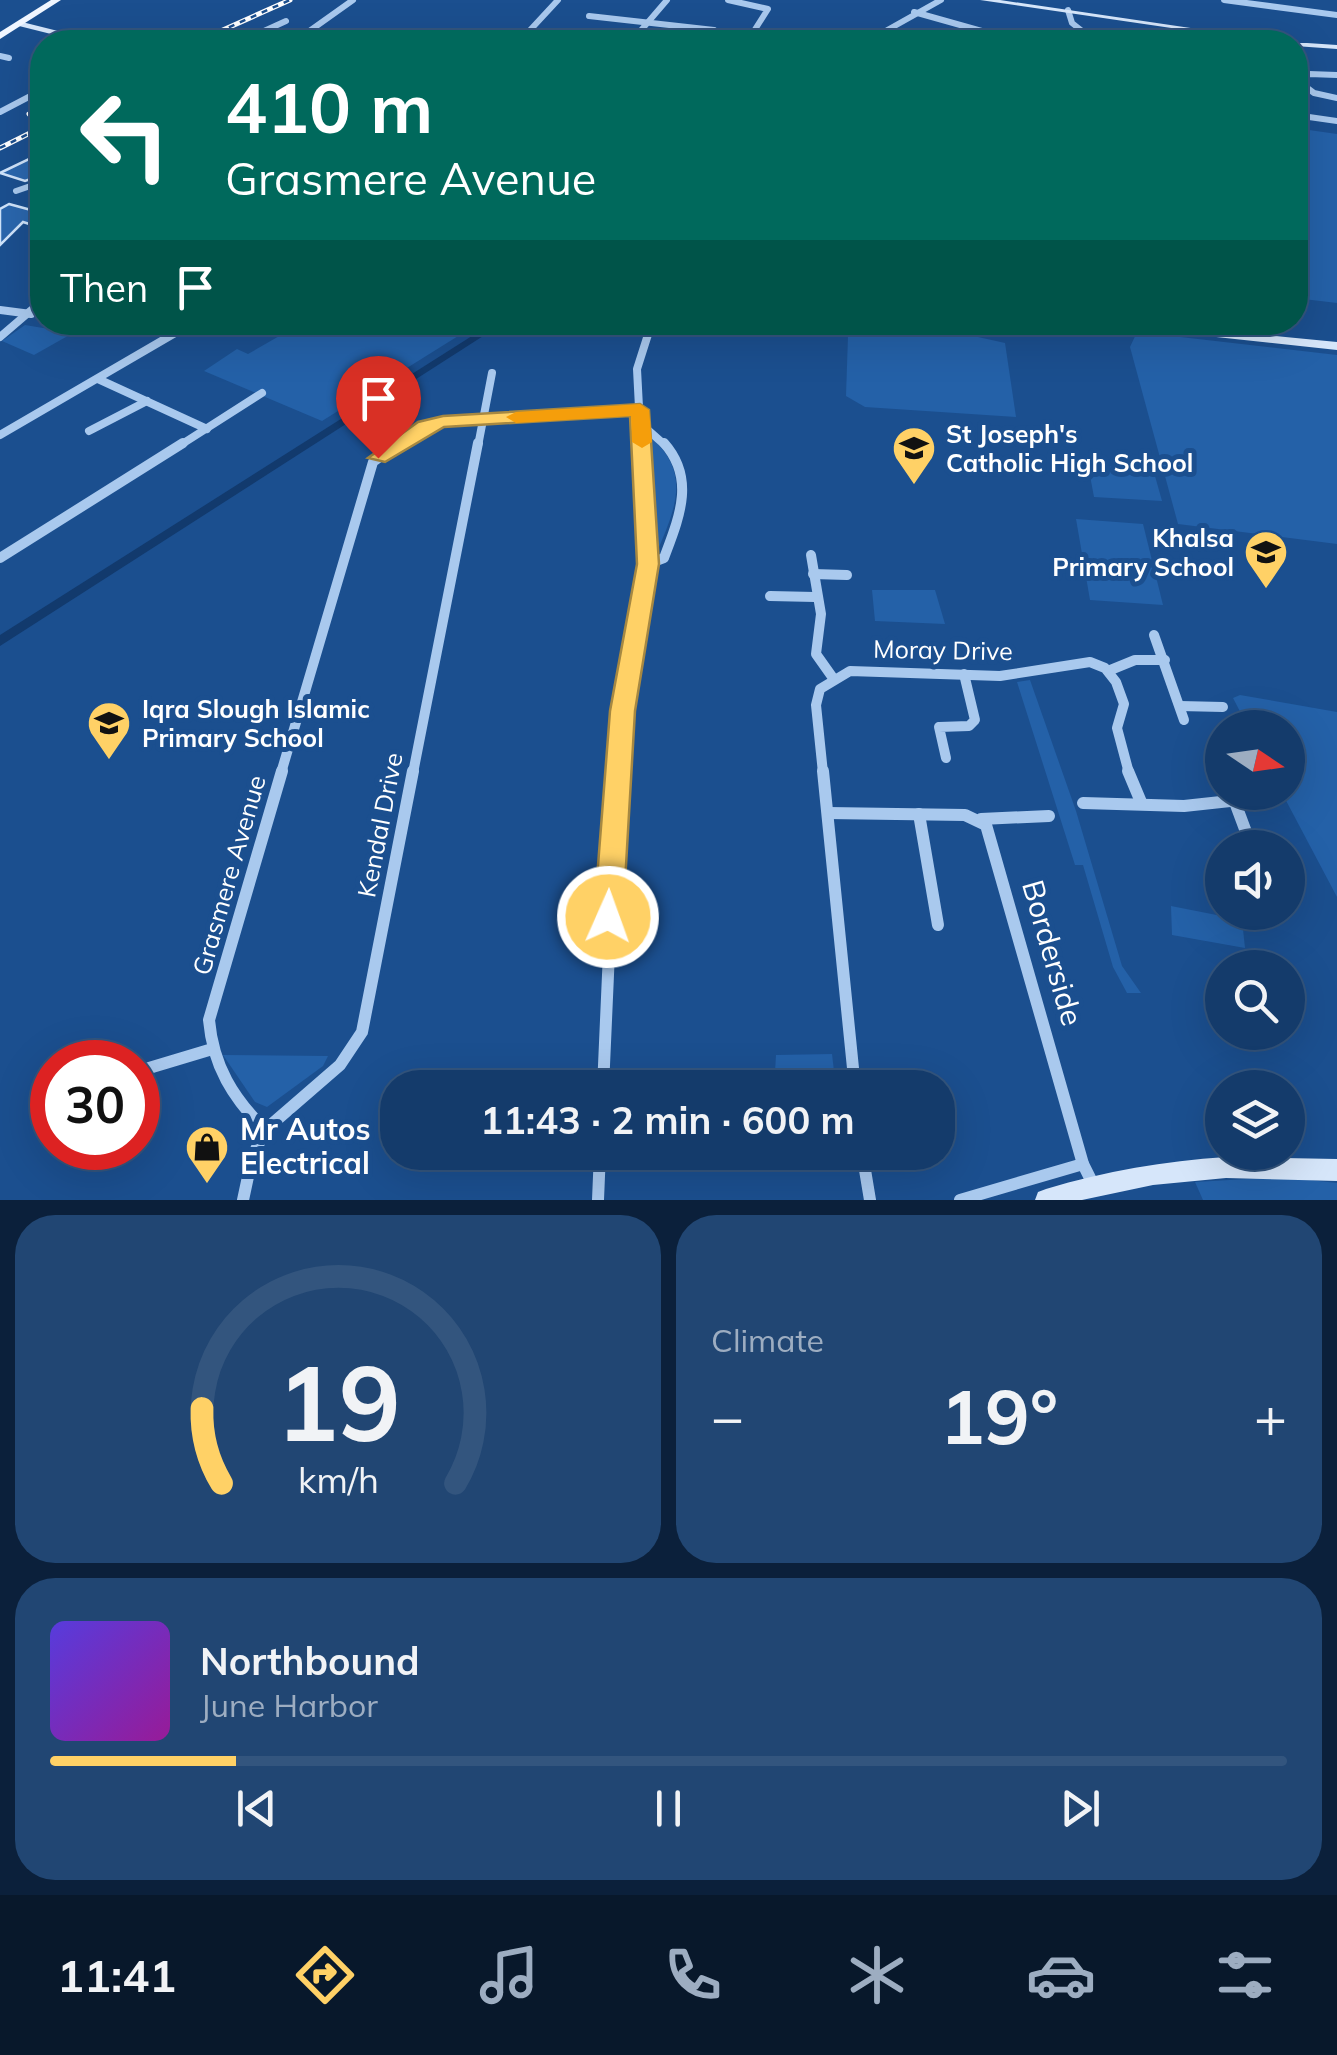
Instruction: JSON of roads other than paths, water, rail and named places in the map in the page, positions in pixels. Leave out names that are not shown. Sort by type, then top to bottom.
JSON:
[{"type":"main road","points":[[2,26],[57,0]]},
{"type":"main road","points":[[2,26],[25,27],[43,4]]},
{"type":"street","points":[[311,30],[352,0]]},
{"type":"street","points":[[532,30],[558,0]]},
{"type":"street","points":[[642,30],[667,0]]},
{"type":"street","points":[[728,0],[768,9],[755,30]]},
{"type":"street","points":[[885,30],[940,0]]},
{"type":"street","points":[[987,0],[1046,4],[1201,30]]},
{"type":"street","points":[[1224,0],[1337,15]]},
{"type":"street","points":[[1068,10],[1072,24],[1080,30]]},
{"type":"street","points":[[914,12],[975,30]]},
{"type":"street","points":[[588,16],[714,30]]},
{"type":"street","points":[[266,30],[286,21]]},
{"type":"street","points":[[25,27],[52,30]]},
{"type":"street","points":[[25,27],[34,30]]},
{"type":"street","points":[[1308,45],[1337,47]]},
{"type":"street","points":[[0,56],[9,58]]},
{"type":"street","points":[[1308,75],[1337,76]]},
{"type":"street","points":[[1308,88],[1337,98]]},
{"type":"street","points":[[0,112],[30,96]]},
{"type":"street","points":[[1308,116],[1337,121]]},
{"type":"street","points":[[16,191],[30,186]]},
{"type":"street","points":[[0,310],[30,314]]},
{"type":"street","points":[[0,337],[30,315]]},
{"type":"street","points":[[0,435],[172,335]]},
{"type":"street","points":[[603,1070],[614,794],[648,564],[640,416],[640,350],[646,335]]},
{"type":"street","points":[[1236,335],[1337,346]]},
{"type":"street","name":"Kendal Drive","points":[[243,1200],[252,1158],[265,1130],[340,1065],[362,1032],[492,373]]},
{"type":"street","points":[[98,379],[207,429]]},
{"type":"street","points":[[0,558],[262,393]]},
{"type":"street","points":[[93,426],[147,401]]},
{"type":"street","points":[[640,416],[674,451],[685,480],[683,503],[664,558],[648,564]]},
{"type":"street","name":"Grasmere Avenue","points":[[210,1050],[209,1020],[369,471],[378,458],[425,426],[485,419],[640,416]]},
{"type":"street","points":[[812,555],[815,597],[821,614],[816,654],[832,678],[820,689],[816,705],[853,1070]]},
{"type":"street","points":[[813,574],[847,574]]},
{"type":"street","points":[[770,596],[815,597]]},
{"type":"street","points":[[1154,635],[1184,720]]},
{"type":"street","name":"Moray Drive","points":[[832,678],[850,670],[1025,674],[1064,659],[1108,671]]},
{"type":"street","points":[[1140,802],[1115,737],[1114,720],[1124,704],[1120,684],[1108,671],[1134,660],[1165,660]]},
{"type":"street","points":[[946,758],[940,726],[970,726],[975,720],[964,674]]},
{"type":"street","points":[[1180,706],[1223,707]]},
{"type":"street","points":[[1083,803],[1184,806],[1205,802]]},
{"type":"street","points":[[828,813],[981,819],[1049,816]]},
{"type":"street","points":[[920,814],[938,925]]},
{"type":"street","name":"Borderside","points":[[981,819],[1088,1174]]},
{"type":"street","points":[[160,1065],[210,1050],[224,1084],[265,1130]]},
{"type":"street","points":[[960,1200],[1088,1174],[1210,1169],[1337,1170]]},
{"type":"street","points":[[598,1200],[599,1170]]},
{"type":"street","points":[[865,1170],[870,1200]]},
{"type":"street","points":[[1046,1200],[1088,1174]]},
{"type":"waterway","points":[[0,641],[481,335]]},
{"type":"railway","points":[[223,30],[290,0]]},
{"type":"railway","points":[[0,148],[30,133]]},
{"type":"place","name":"St Joseph's Catholic High School","points":[[914,486]]},
{"type":"place","name":"Khalsa Primary School","points":[[1266,590]]},
{"type":"place","name":"Iqra Slough Islamic Primary School","points":[[109,761]]},
{"type":"place","name":"Mr Autos Electrical","points":[[207,1185]]}]
